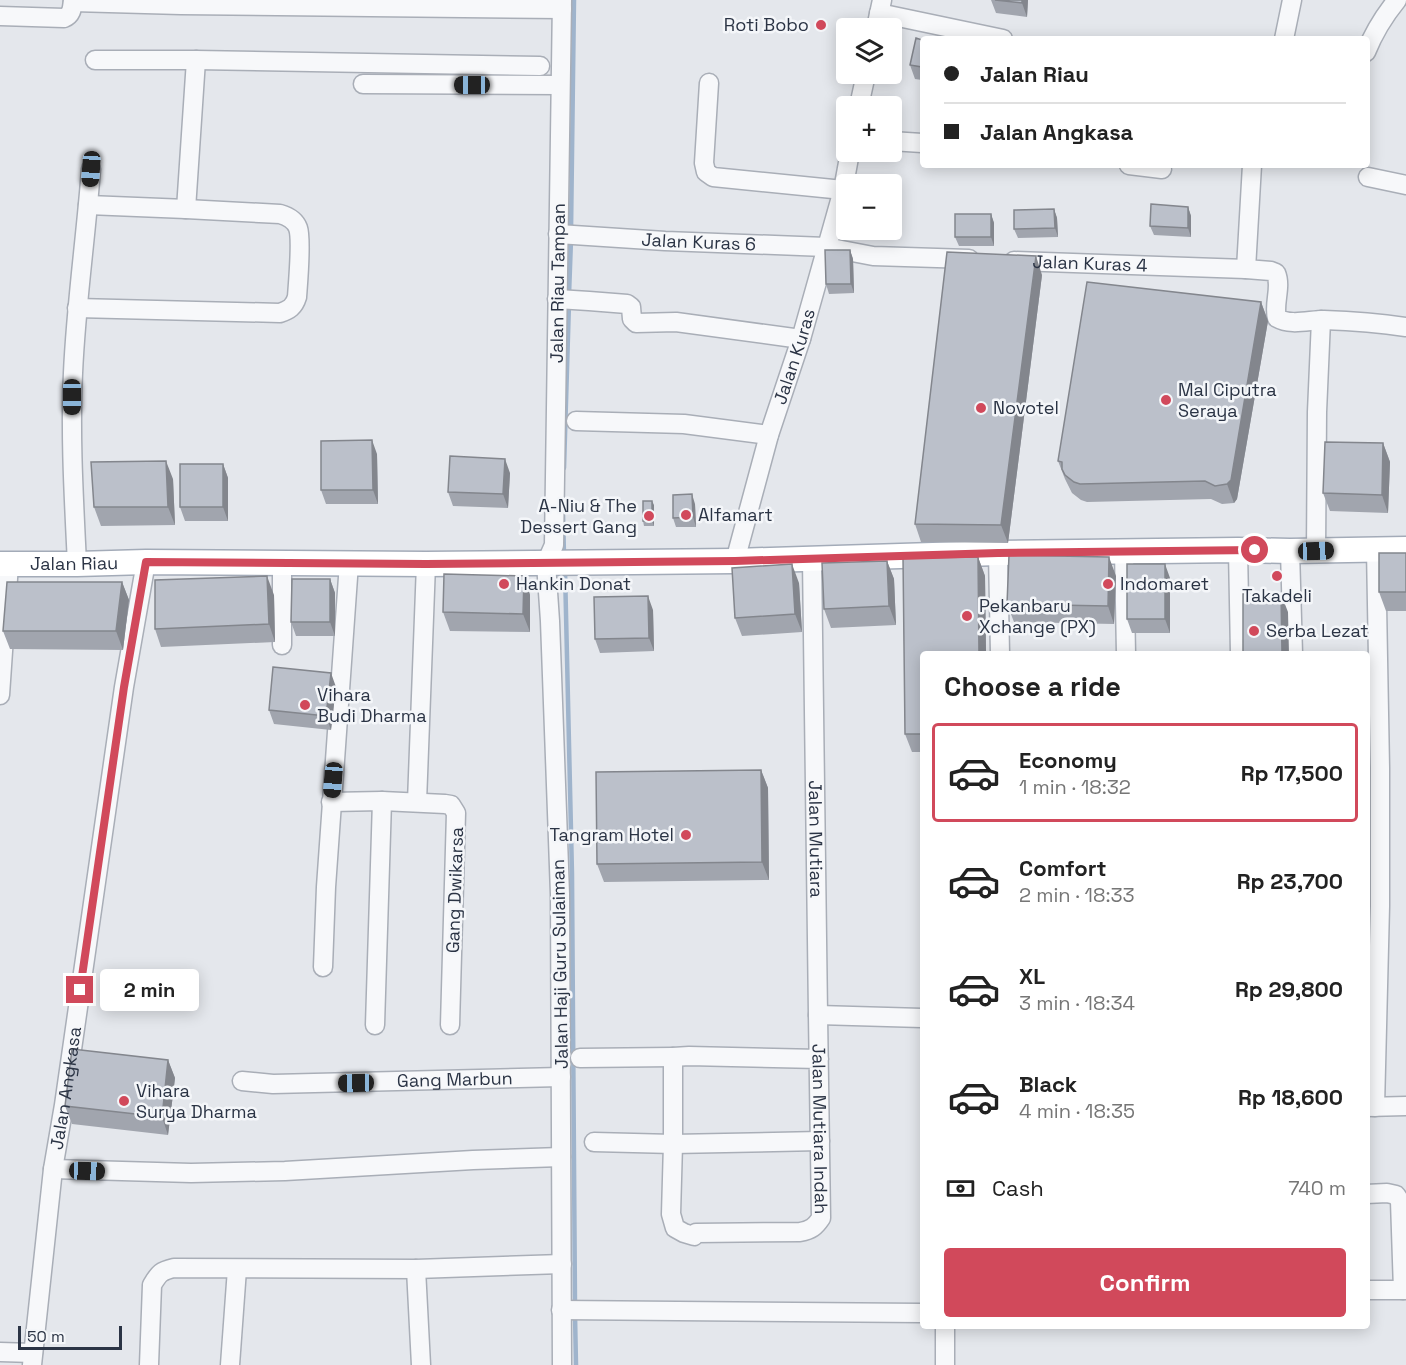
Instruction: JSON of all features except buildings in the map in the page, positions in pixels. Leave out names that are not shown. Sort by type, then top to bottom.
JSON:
[{"type":"main road","name":"Jalan Riau","points":[[5,564],[556,563],[735,561],[998,553],[1406,549]]},
{"type":"street","points":[[1285,36],[1292,0]]},
{"type":"street","points":[[1370,44],[1384,17],[1397,0]]},
{"type":"street","points":[[0,16],[67,17],[71,12],[73,1],[193,5],[562,4]]},
{"type":"street","name":"Jalan Riau Tampan","points":[[556,563],[554,545],[565,300],[560,86],[562,4]]},
{"type":"street","points":[[879,14],[988,36]]},
{"type":"street","points":[[95,60],[540,66]]},
{"type":"street","points":[[186,208],[196,60]]},
{"type":"street","points":[[709,83],[704,163],[708,174],[734,180],[836,189]]},
{"type":"street","points":[[363,84],[560,86]]},
{"type":"street","points":[[902,142],[920,143]]},
{"type":"street","points":[[1154,168],[1162,169]]},
{"type":"street","points":[[1246,269],[1252,168]]},
{"type":"street","points":[[77,564],[72,443],[73,374],[91,169]]},
{"type":"street","points":[[1368,177],[1406,185]]},
{"type":"street","points":[[77,308],[280,313],[291,308],[297,297],[300,234],[296,223],[286,216],[186,208],[88,205]]},
{"type":"street","name":"Jalan Kuras","points":[[735,561],[769,435],[801,339],[836,213]]},
{"type":"street","name":"Jalan Kuras 6","points":[[565,235],[826,247]]},
{"type":"street","name":"Jalan Kuras 4","points":[[826,247],[873,256],[1271,271],[1276,273],[1278,279],[1276,315],[1279,319],[1295,322],[1321,320]]},
{"type":"street","points":[[565,300],[629,305],[632,319],[636,323],[676,322],[801,339]]},
{"type":"street","points":[[1316,551],[1317,412],[1321,320],[1406,327]]},
{"type":"street","points":[[576,421],[684,424],[769,435]]},
{"type":"street","points":[[1376,549],[1380,917],[1371,1107],[1406,1106]]},
{"type":"street","points":[[1238,550],[1240,651]]},
{"type":"street","points":[[1124,551],[1126,651]]},
{"type":"street","points":[[1290,551],[1293,651]]},
{"type":"street","points":[[998,553],[1000,651]]},
{"type":"street","name":"Jalan Mutiara","points":[[812,559],[818,1015]]},
{"type":"street","name":"Jalan Angkasa","points":[[33,1359],[53,1169],[124,687],[146,562]]},
{"type":"street","points":[[282,562],[282,645]]},
{"type":"street","points":[[323,967],[331,802],[348,563]]},
{"type":"street","name":"Jalan Haji Guru Sulaiman","points":[[556,563],[550,621],[560,894],[562,1365]]},
{"type":"street","points":[[0,695],[5,564]]},
{"type":"street","points":[[417,802],[426,564]]},
{"type":"street","points":[[375,1025],[382,801]]},
{"type":"street","name":"Gang Dwikarsa","points":[[331,802],[417,802],[451,805],[456,813],[450,1025]]},
{"type":"street","points":[[818,1015],[920,1018]]},
{"type":"street","name":"Jalan Mutiara Indah","points":[[674,1144],[671,1214],[675,1227],[684,1233],[694,1236],[696,1233],[800,1232],[815,1227],[821,1218],[818,1015]]},
{"type":"street","points":[[580,1058],[689,1056],[819,1059]]},
{"type":"street","points":[[673,1057],[674,1144]]},
{"type":"street","name":"Gang Marbun","points":[[242,1081],[273,1084],[561,1077]]},
{"type":"street","points":[[594,1142],[674,1144],[820,1141]]},
{"type":"street","points":[[53,1169],[191,1173],[285,1171],[561,1157]]},
{"type":"street","points":[[1370,1194],[1396,1195],[1400,1201],[1404,1290],[1370,1290]]},
{"type":"street","points":[[148,1365],[152,1285],[159,1274],[165,1270],[200,1267],[416,1269],[562,1264]]},
{"type":"street","points":[[230,1365],[237,1269]]},
{"type":"street","points":[[416,1269],[421,1365]]},
{"type":"street","points":[[561,1310],[920,1313]]},
{"type":"street","points":[[945,1329],[945,1365]]},
{"type":"street","points":[[0,1352],[33,1359]]},
{"type":"waterway","points":[[571,232],[574,0]]},
{"type":"waterway","points":[[569,295],[571,240]]},
{"type":"waterway","points":[[564,468],[569,303]]},
{"type":"waterway","points":[[563,513],[564,555]]},
{"type":"waterway","points":[[565,570],[572,874],[575,1305]]},
{"type":"waterway","points":[[575,1314],[576,1365]]},
{"type":"place","name":"Roti Bobo","points":[[821,25]]},
{"type":"place","name":"Mal Ciputra Seraya","points":[[1166,400]]},
{"type":"place","name":"Novotel","points":[[981,408]]},
{"type":"place","name":"Alfamart","points":[[686,515]]},
{"type":"place","name":"A-Niu & The Dessert Gang","points":[[649,516]]},
{"type":"place","name":"Takadeli","points":[[1277,576]]},
{"type":"place","name":"Hankin Donat","points":[[504,584]]},
{"type":"place","name":"Indomaret","points":[[1108,584]]},
{"type":"place","name":"Pekanbaru Xchange (PX)","points":[[967,616]]},
{"type":"place","name":"Serba Lezat","points":[[1254,631]]},
{"type":"place","name":"Vihara Budi Dharma","points":[[305,705]]},
{"type":"place","name":"Tangram Hotel","points":[[686,835]]},
{"type":"place","name":"Vihara Surya Dharma","points":[[124,1101]]},
{"type":"route","points":[[80,990],[124,687],[146,562],[426,564],[735,561],[901,555],[1255,550]]}]
